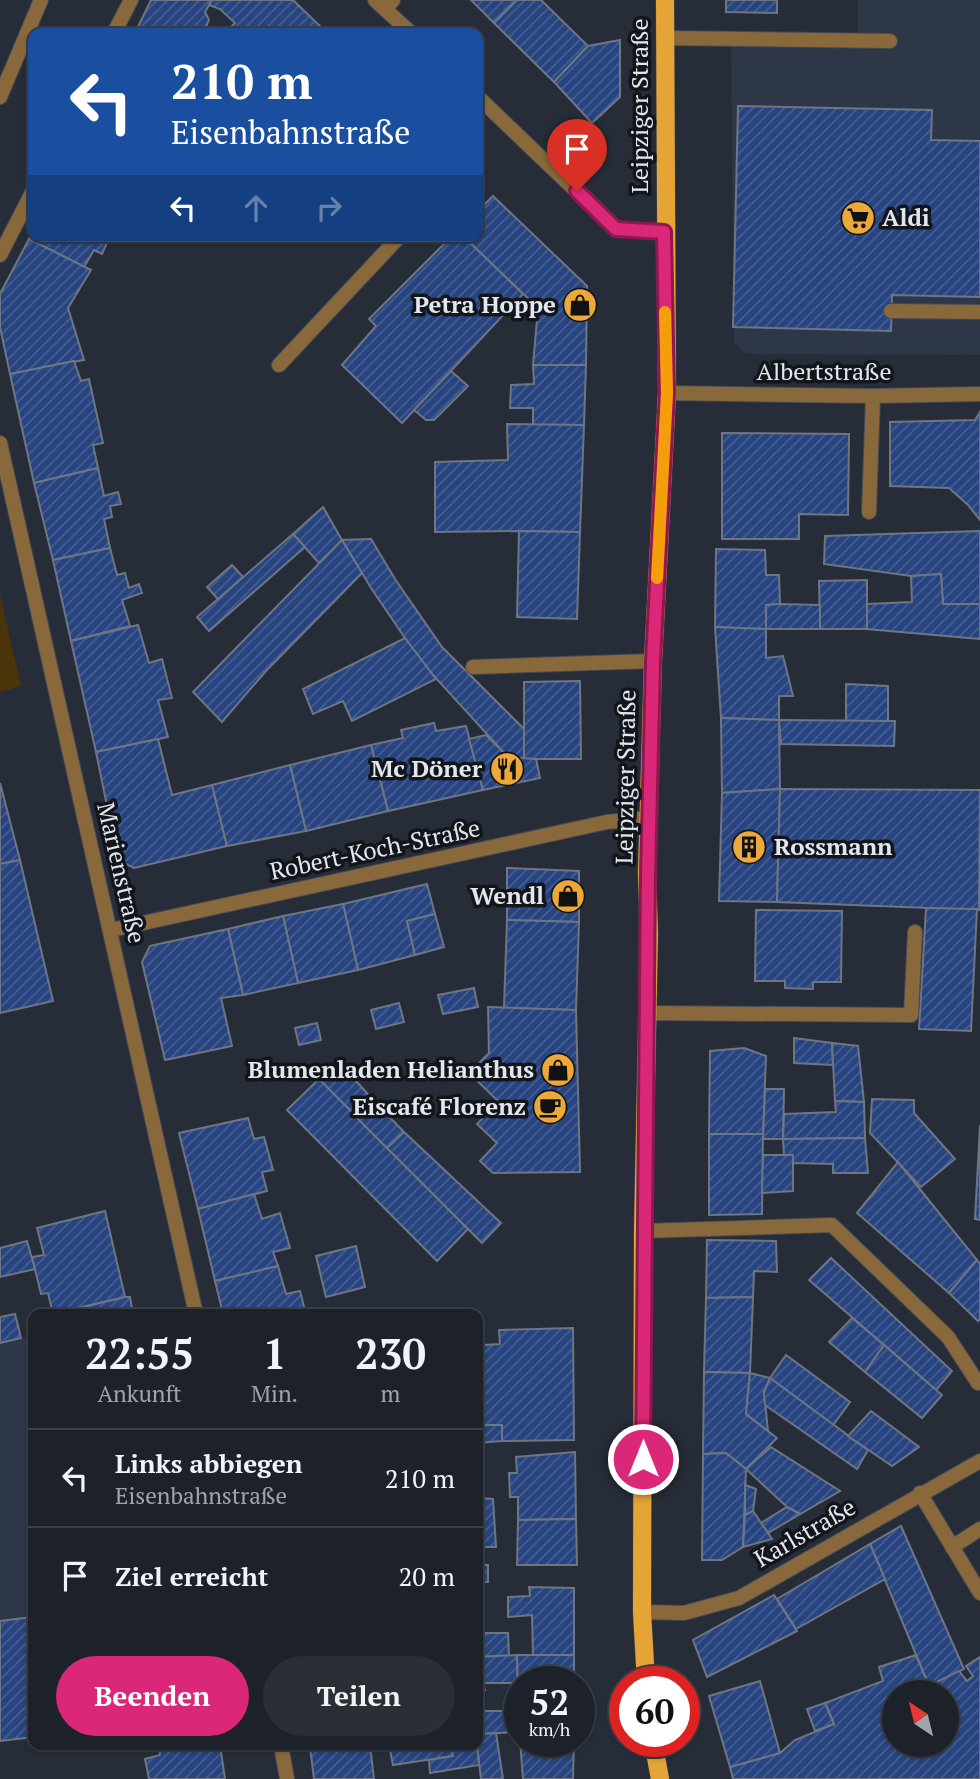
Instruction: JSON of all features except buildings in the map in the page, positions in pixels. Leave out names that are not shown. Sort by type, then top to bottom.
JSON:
[{"type":"main road","name":"Leipziger Straße","points":[[645,1666],[642,1612],[643,1231],[653,661],[667,393],[664,232],[665,0]]},
{"type":"main road","points":[[656,1757],[660,1779]]},
{"type":"street","points":[[29,28],[41,0]]},
{"type":"street","points":[[117,28],[131,0]]},
{"type":"street","points":[[384,3],[406,28]]},
{"type":"street","points":[[0,97],[28,31]]},
{"type":"street","points":[[665,38],[890,41]]},
{"type":"street","points":[[483,102],[616,229],[664,232]]},
{"type":"street","points":[[0,255],[28,201]]},
{"type":"street","points":[[279,365],[394,242]]},
{"type":"street","points":[[891,311],[980,312]]},
{"type":"street","name":"Albertstraße","points":[[667,393],[873,396],[980,394]]},
{"type":"street","points":[[869,512],[873,396]]},
{"type":"street","name":"Marienstraße","points":[[0,443],[195,1309]]},
{"type":"street","points":[[473,667],[653,661]]},
{"type":"street","name":"Robert-Koch-Straße","points":[[111,930],[607,822],[649,818]]},
{"type":"street","points":[[647,1013],[911,1016],[915,932]]},
{"type":"street","points":[[643,1231],[832,1225],[948,1337],[978,1383]]},
{"type":"street","name":"Karlstraße","points":[[642,1612],[684,1613],[739,1598],[980,1461]]},
{"type":"street","points":[[920,1493],[980,1593]]},
{"type":"street","points":[[952,1546],[980,1529]]},
{"type":"street","points":[[282,1750],[287,1779]]},
{"type":"shaded area","name":"Aldi","points":[[858,0],[980,0],[980,355],[754,354],[744,353],[734,342],[731,44],[858,44]]},
{"type":"shaded area","points":[[0,595],[21,686],[0,692]]},
{"type":"shaded area","points":[[27,1338],[28,1343],[28,1618],[0,1621],[0,1343]]},
{"type":"slow traffic","points":[[657,578],[667,393],[665,312]]},
{"type":"place","name":"Aldi","points":[[858,218]]},
{"type":"place","name":"Petra Hoppe","points":[[580,305]]},
{"type":"place","name":"Mc Döner","points":[[507,769]]},
{"type":"place","name":"Rossmann","points":[[749,847]]},
{"type":"place","name":"Wendl","points":[[568,896]]},
{"type":"place","name":"Blumenladen Helianthus","points":[[558,1070]]},
{"type":"place","name":"Eiscafé Florenz","points":[[550,1107]]},
{"type":"route","points":[[577,191],[616,229],[664,232],[667,393],[653,661],[648,874],[643,1459]]}]
